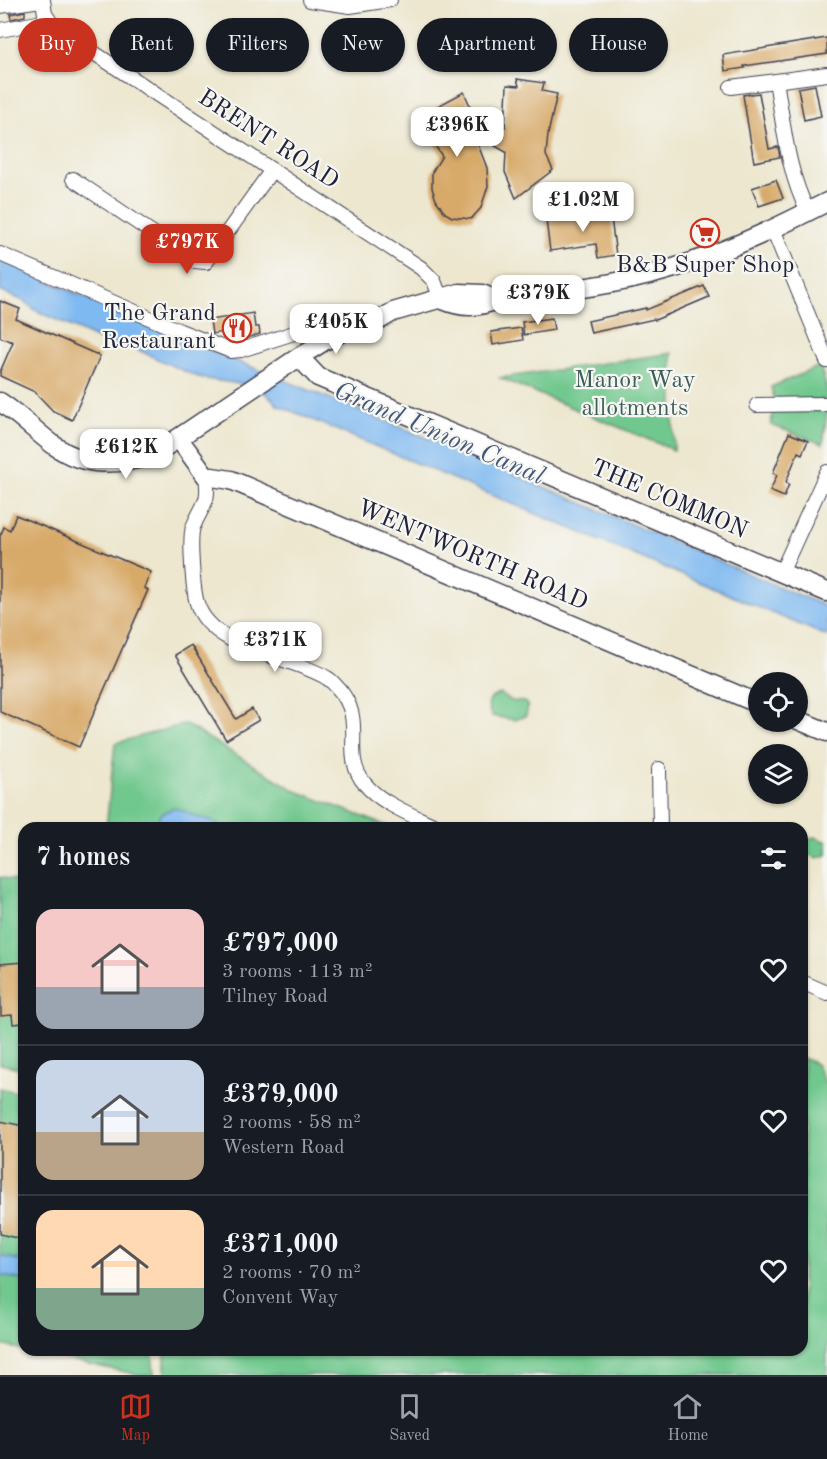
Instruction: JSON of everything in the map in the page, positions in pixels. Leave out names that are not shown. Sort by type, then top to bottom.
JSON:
[{"type":"street","points":[[0,6],[42,0],[47,18]]},
{"type":"street","points":[[310,0],[350,6],[390,0]]},
{"type":"street","points":[[0,30],[18,27]]},
{"type":"street","name":"BRENT ROAD","points":[[97,55],[421,268],[434,282],[441,299]]},
{"type":"street","points":[[731,87],[827,74]]},
{"type":"street","points":[[776,81],[791,170],[797,190],[808,212]]},
{"type":"street","points":[[73,179],[194,261],[206,262],[272,170]]},
{"type":"street","points":[[0,402],[66,452],[98,463],[127,462],[153,455],[299,357],[352,327],[381,319],[399,321],[427,315],[441,299],[457,306],[483,306],[496,300],[624,280],[688,264],[773,229],[827,202]]},
{"type":"street","points":[[773,229],[827,361]]},
{"type":"street","points":[[0,254],[180,332],[231,351],[241,350],[303,330],[315,329],[326,340]]},
{"type":"street","name":"THE COMMON","points":[[299,357],[318,376],[827,592]]},
{"type":"street","points":[[757,405],[827,404]]},
{"type":"street","points":[[179,439],[206,476],[208,488],[206,504],[192,529],[193,578],[197,605],[207,622],[224,636],[328,678],[346,697],[352,711],[353,757],[364,784],[377,796],[427,822]]},
{"type":"street","points":[[781,573],[827,472]]},
{"type":"street","name":"WENTWORTH ROAD","points":[[206,476],[231,480],[748,699]]},
{"type":"street","points":[[808,724],[827,732]]},
{"type":"street","points":[[659,769],[660,822]]},
{"type":"street","points":[[808,985],[827,993]]},
{"type":"green space","name":"Manor Way allotments","points":[[672,353],[674,450],[500,378]]},
{"type":"green space","points":[[820,366],[827,389],[827,400],[774,399],[771,387]]},
{"type":"green space","points":[[827,411],[823,444],[771,425],[773,412]]},
{"type":"green space","points":[[500,694],[512,701],[525,702],[528,707],[526,716],[515,720],[492,716],[489,702],[492,697]]},
{"type":"green space","points":[[185,724],[296,791],[376,822],[107,822],[115,743]]},
{"type":"green space","points":[[815,837],[827,842],[827,855],[817,858],[808,855],[808,839]]},
{"type":"green space","points":[[0,877],[18,882],[18,1068],[0,1064]]},
{"type":"green space","points":[[808,1060],[816,1064],[827,1086],[827,1375],[165,1375],[165,1356],[808,1356]]},
{"type":"green space","points":[[0,1088],[18,1092],[18,1349],[0,1345]]},
{"type":"green space","points":[[51,1356],[152,1356],[154,1375],[139,1375]]},
{"type":"water","points":[[0,260],[160,330],[450,447],[827,607],[827,636],[277,405],[260,390],[196,376],[127,345],[114,346],[35,310],[24,301],[0,291]]},
{"type":"water","points":[[173,808],[212,822],[158,822],[161,814]]},
{"type":"water","points":[[0,1256],[18,1260],[18,1279],[0,1275]]},
{"type":"building","points":[[25,11],[25,16],[11,19],[10,14]]},
{"type":"building","points":[[827,38],[827,54],[744,66],[745,68],[725,71],[723,55]]},
{"type":"building","points":[[517,79],[544,83],[542,91],[557,94],[546,155],[553,170],[516,198],[505,172],[506,152],[495,146],[489,128],[505,127],[507,85],[519,86]]},
{"type":"building","points":[[815,85],[821,116],[804,120],[798,88]]},
{"type":"building","points":[[464,92],[485,140],[474,134],[487,168],[488,186],[481,208],[471,219],[452,217],[445,213],[436,200],[432,188],[432,172],[442,156],[419,122],[434,108]]},
{"type":"building","points":[[759,93],[769,149],[778,147],[780,157],[754,162],[743,95]]},
{"type":"building","points":[[776,180],[783,198],[759,206],[752,188]]},
{"type":"building","points":[[610,211],[616,255],[598,258],[596,244],[550,251],[546,220]]},
{"type":"building","points":[[704,286],[709,297],[655,320],[591,333],[588,321],[646,308],[646,310]]},
{"type":"building","points":[[0,301],[20,309],[16,319],[100,356],[72,420],[53,411],[35,392],[0,376],[13,342],[0,337]]},
{"type":"building","points":[[253,313],[255,327],[259,327],[260,334],[232,342],[229,331],[212,334],[210,320]]},
{"type":"building","points":[[552,318],[554,330],[524,335],[522,322]]},
{"type":"building","points":[[521,328],[523,340],[493,345],[491,332]]},
{"type":"building","points":[[789,433],[808,441],[802,454],[798,452],[786,482],[789,484],[784,497],[770,491],[777,475],[773,473]]},
{"type":"building","points":[[16,515],[151,572],[144,588],[148,590],[79,747],[0,712],[0,536],[4,527],[10,530]]},
{"type":"building","points":[[191,645],[236,719],[252,709],[259,720],[226,740],[175,655]]},
{"type":"building","points":[[18,962],[18,1024],[13,1024],[12,1015],[1,1016],[0,964]]},
{"type":"building","points":[[0,1121],[18,1125],[18,1238],[0,1234]]},
{"type":"place","name":"B&B Super Shop","points":[[705,233]]},
{"type":"place","name":"The Grand Restaurant","points":[[237,328]]},
{"type":"water label","name":"Grand Union Canal","points":[[439,434]]}]
